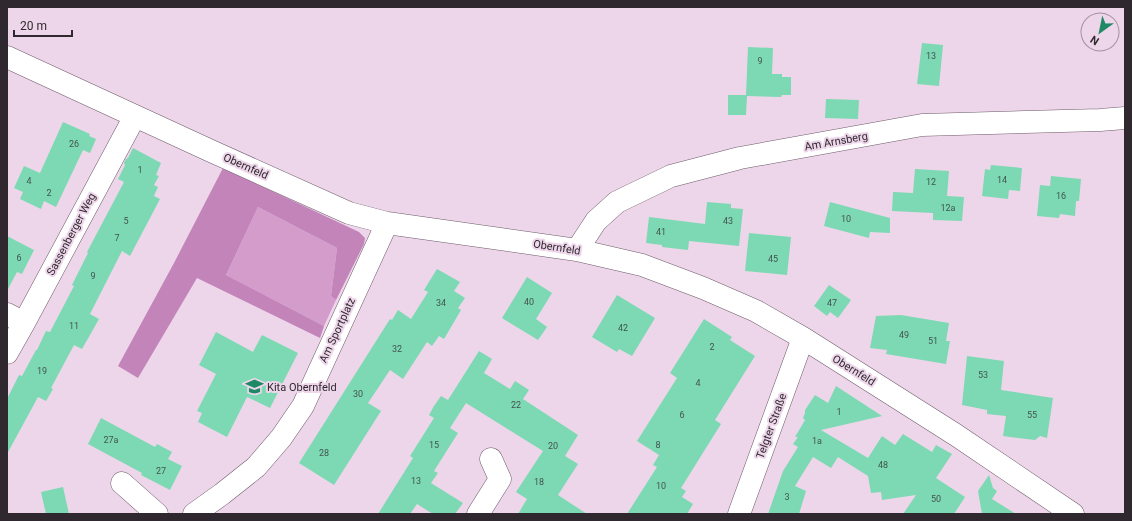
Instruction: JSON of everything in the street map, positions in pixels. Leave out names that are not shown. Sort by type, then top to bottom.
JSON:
[{"type":"street","name":"Obernfeld","points":[[7,56],[349,213],[387,223],[577,250],[642,265],[704,288],[756,312],[803,338],[956,435],[1073,514]]},
{"type":"street","name":"Sassenberger Weg","points":[[7,353],[16,319],[135,116]]},
{"type":"street","name":"Am Arnsberg","points":[[577,250],[596,221],[617,202],[671,176],[740,158],[922,125],[1125,118]]},
{"type":"street","name":"Am Sportplatz","points":[[194,514],[256,467],[281,438],[303,406],[387,223]]},
{"type":"street","name":"Telgter Straße","points":[[739,514],[803,338]]},
{"type":"street","points":[[478,514],[500,479],[490,460]]},
{"type":"street","points":[[122,483],[157,514]]},
{"type":"shaded area","points":[[223,168],[359,232],[365,238],[364,244],[336,300],[331,296],[337,248],[258,207],[226,275],[324,326],[320,338],[197,278],[138,378],[118,366],[174,263]]},
{"type":"shaded area","points":[[258,207],[337,248],[331,296],[336,300],[324,326],[226,275]]},
{"type":"building","points":[[922,43],[943,45],[939,86],[917,84]]},
{"type":"building","points":[[748,47],[773,48],[772,74],[782,74],[782,77],[791,77],[791,95],[782,95],[781,97],[747,96],[746,115],[728,115],[728,95],[746,95]]},
{"type":"building","points":[[826,99],[859,100],[858,119],[825,118]]},
{"type":"building","points":[[63,122],[90,134],[89,136],[96,139],[90,153],[83,150],[56,207],[44,201],[41,209],[20,199],[23,192],[14,188],[24,166],[40,173]]},
{"type":"building","points":[[133,148],[161,163],[156,175],[159,176],[154,185],[158,187],[154,196],[160,199],[130,256],[122,251],[90,314],[99,319],[82,349],[74,345],[51,388],[53,389],[46,401],[38,397],[7,454],[7,399],[19,375],[22,376],[37,350],[46,331],[50,332],[74,286],[72,285],[88,253],[87,252],[124,182],[118,179],[125,165],[124,163]]},
{"type":"building","points":[[991,165],[1022,168],[1020,191],[1009,190],[1008,199],[982,196],[985,169],[990,170]]},
{"type":"building","points":[[915,169],[949,171],[947,196],[964,197],[962,221],[933,220],[933,213],[892,211],[893,192],[913,193]]},
{"type":"building","points":[[1051,176],[1081,179],[1079,201],[1076,201],[1075,216],[1060,214],[1059,218],[1037,216],[1040,185],[1050,186]]},
{"type":"building","points":[[707,202],[731,204],[731,208],[743,209],[739,246],[689,241],[688,250],[662,247],[662,245],[646,243],[649,217],[705,224]]},
{"type":"building","points":[[830,202],[890,218],[890,233],[870,232],[869,238],[824,226]]},
{"type":"building","points":[[749,233],[791,237],[787,275],[745,271]]},
{"type":"building","points":[[7,236],[34,250],[22,274],[17,272],[7,291]]},
{"type":"building","points":[[437,269],[460,282],[454,291],[465,298],[458,308],[461,310],[444,339],[439,336],[432,346],[427,342],[403,379],[390,370],[368,403],[381,411],[334,485],[299,463],[390,319],[392,320],[398,310],[411,319],[428,292],[424,290]]},
{"type":"building","points":[[527,277],[552,293],[536,319],[547,327],[538,340],[502,318]]},
{"type":"building","points":[[829,285],[851,300],[838,318],[830,312],[827,316],[814,306]]},
{"type":"building","points":[[617,295],[655,318],[632,356],[619,349],[617,352],[592,337]]},
{"type":"building","points":[[901,315],[949,323],[946,341],[950,341],[946,364],[886,354],[887,350],[870,348],[876,316]]},
{"type":"building","points":[[704,319],[732,337],[730,340],[755,356],[715,420],[721,424],[681,488],[686,491],[682,497],[693,504],[687,514],[627,514],[657,467],[653,465],[659,455],[637,441],[677,378],[670,373]]},
{"type":"building","name":"Kita Obernfeld","points":[[216,332],[253,352],[262,335],[298,353],[270,408],[247,397],[227,437],[198,422],[202,413],[197,411],[216,374],[199,365]]},
{"type":"building","points":[[479,351],[492,359],[484,373],[510,389],[515,381],[529,390],[523,399],[578,435],[565,456],[578,464],[558,495],[587,514],[518,514],[527,499],[516,492],[543,451],[466,403],[450,428],[458,433],[434,471],[438,473],[431,483],[463,503],[455,514],[433,514],[417,504],[410,514],[378,514],[413,458],[410,456],[434,418],[429,415],[434,406],[441,396],[448,400]]},
{"type":"building","points":[[967,356],[1004,361],[1001,390],[1053,398],[1047,438],[1040,436],[1035,440],[1003,436],[1006,416],[987,414],[987,410],[962,405]]},
{"type":"building","points":[[836,386],[882,416],[821,430],[868,458],[882,436],[895,445],[903,434],[932,452],[936,445],[952,454],[936,478],[965,497],[954,514],[903,514],[916,495],[882,500],[881,492],[871,493],[868,476],[838,457],[831,468],[813,457],[795,486],[806,491],[799,514],[768,514],[783,471],[798,447],[793,444],[798,437],[795,437],[805,420],[803,418],[805,410],[815,395],[828,403]]},
{"type":"building","points":[[101,418],[155,447],[157,444],[172,452],[168,459],[182,466],[170,490],[88,444]]},
{"type":"building","points":[[989,475],[993,488],[997,491],[992,499],[1016,514],[982,514],[978,491]]},
{"type":"building","points":[[63,487],[69,514],[46,514],[41,492]]},
{"type":"place","name":"Kita Obernfeld","points":[[254,387]]}]
